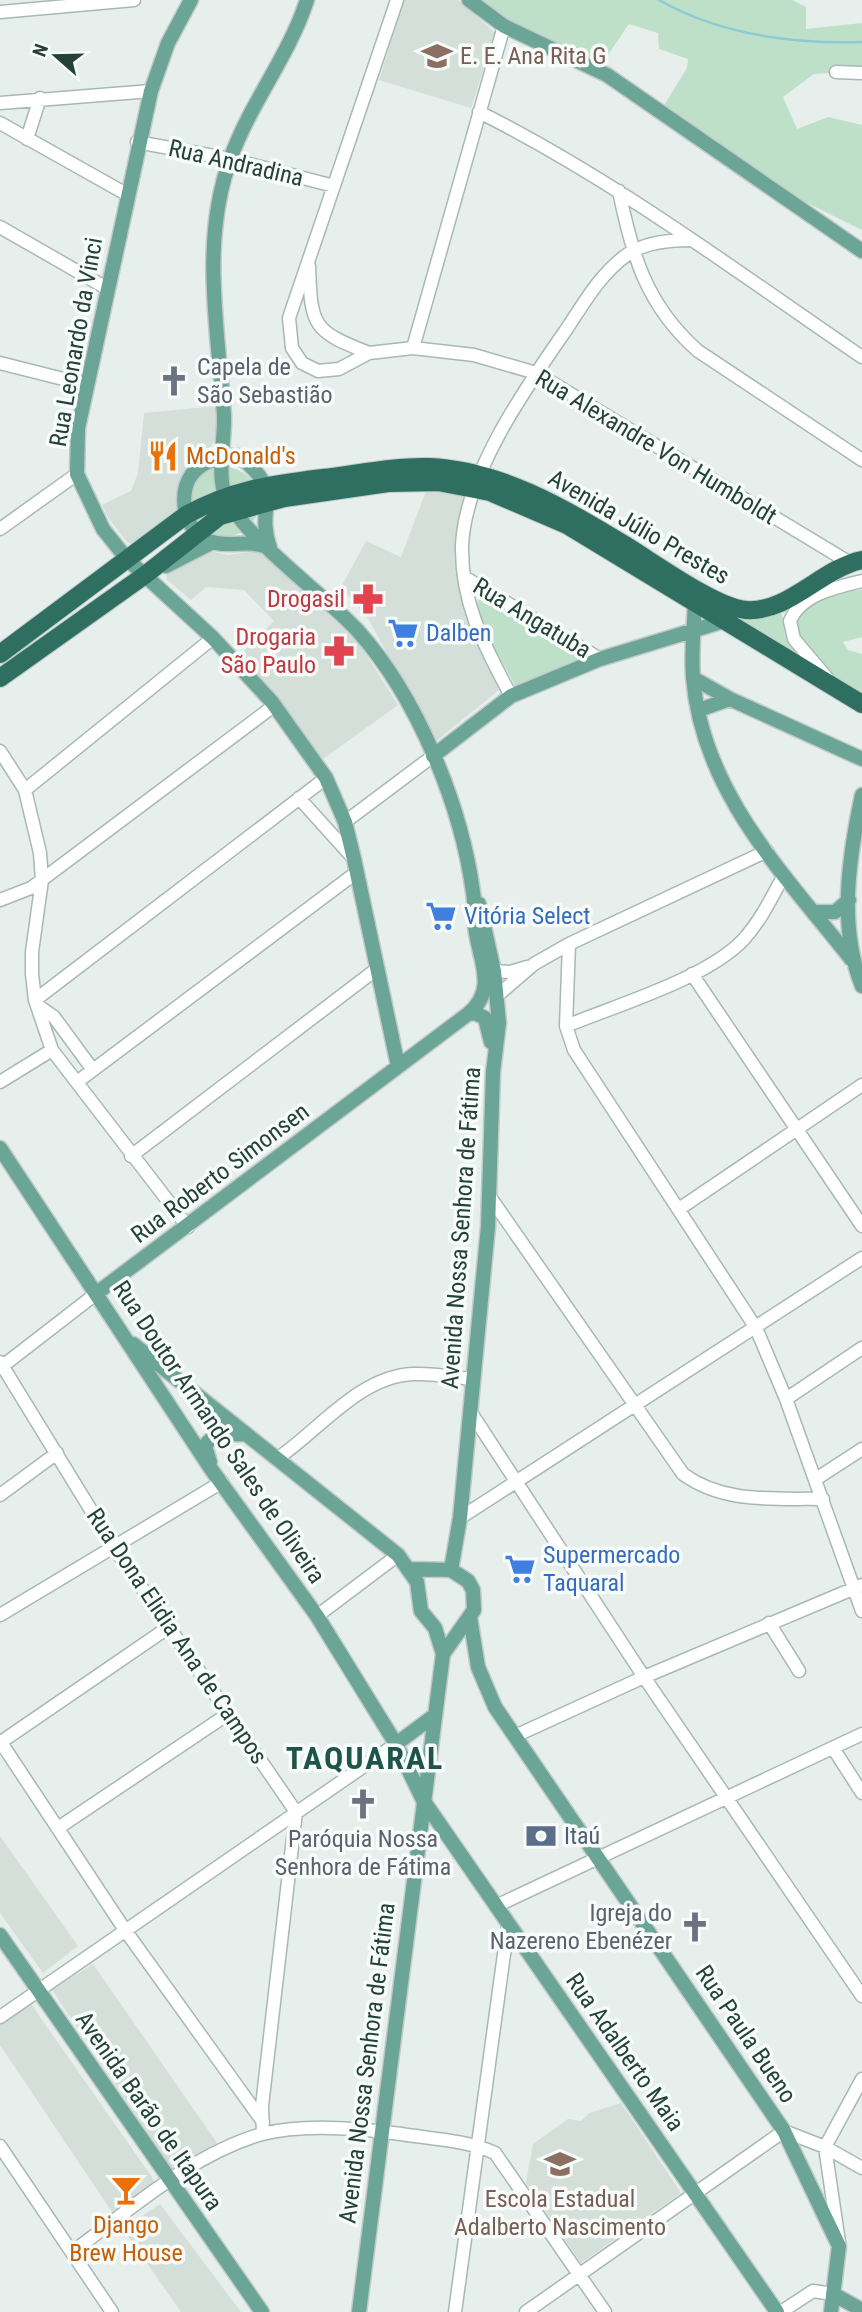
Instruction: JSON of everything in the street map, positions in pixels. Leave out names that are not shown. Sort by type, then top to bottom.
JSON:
[{"type":"highway","name":"Avenida Júlio Prestes","points":[[230,503],[268,493],[399,482],[478,482],[524,490],[573,513],[701,591],[740,609],[761,609],[786,599]]},
{"type":"highway","name":"Avenida Júlio Prestes","points":[[478,482],[567,525],[862,704]]},
{"type":"highway","points":[[0,654],[186,515],[230,503]]},
{"type":"highway","points":[[0,678],[145,575],[230,503]]},
{"type":"highway","points":[[786,599],[817,595],[854,561]]},
{"type":"highway","points":[[786,599],[854,561]]},
{"type":"main road","name":"Rua Leonardo da Vinci","points":[[191,0],[168,43],[151,90],[137,142],[78,428],[77,474],[103,529],[127,559],[213,638],[275,705],[326,778],[345,822],[356,865],[398,1066]]},
{"type":"main road","points":[[230,503],[223,457],[226,425],[212,254],[219,198],[242,129],[278,66],[307,0]]},
{"type":"main road","points":[[469,0],[504,26],[607,75],[862,251]]},
{"type":"main road","points":[[145,575],[213,542],[245,541],[270,548],[264,522],[268,493],[260,475],[239,456],[226,425]]},
{"type":"main road","points":[[213,542],[197,532],[186,515],[183,503],[186,486],[215,450],[226,425]]},
{"type":"main road","points":[[205,462],[239,456]]},
{"type":"main road","name":"Avenida Nossa Senhora de Fátima","points":[[230,503],[270,548],[340,612],[378,655],[416,719],[433,756],[459,829],[473,892],[476,932],[486,986],[484,997],[468,1014]]},
{"type":"main road","points":[[695,602],[693,678],[699,710],[723,786],[736,811],[783,875],[851,959],[862,986]]},
{"type":"main road","points":[[433,756],[511,696],[600,659],[693,628],[724,621]]},
{"type":"main road","points":[[693,678],[730,699],[862,759]]},
{"type":"main road","points":[[699,710],[730,699]]},
{"type":"main road","points":[[851,959],[856,934],[849,900],[850,864],[861,803]]},
{"type":"main road","name":"Avenida Nossa Senhora de Fátima","points":[[451,1570],[460,1518],[491,1197],[493,1072],[499,1023],[494,971],[482,915],[473,892]]},
{"type":"main road","points":[[814,912],[835,912],[849,900]]},
{"type":"main road","name":"Rua Roberto Simonsen","points":[[97,1293],[468,1014],[498,996]]},
{"type":"main road","points":[[468,1014],[481,1014],[487,1021],[493,1072]]},
{"type":"main road","name":"Rua Doutor Armando Sales de Oliveira","points":[[0,1148],[211,1468],[317,1616],[396,1744]]},
{"type":"main road","points":[[123,1336],[398,1555],[411,1569],[417,1582],[421,1611],[435,1628],[443,1654]]},
{"type":"main road","points":[[211,1468],[205,1447],[209,1440],[216,1436],[246,1434]]},
{"type":"main road","points":[[411,1569],[451,1570]]},
{"type":"main road","name":"Rua Paula Bueno","points":[[451,1570],[468,1581],[473,1590],[475,1600],[470,1617],[478,1667],[495,1707],[784,2131],[839,2246]]},
{"type":"main road","points":[[443,1654],[470,1617]]},
{"type":"main road","name":"Avenida Nossa Senhora de Fátima","points":[[359,2312],[443,1654]]},
{"type":"main road","points":[[396,1744],[435,1715]]},
{"type":"main road","name":"Rua Adalberto Maia","points":[[396,1744],[423,1800],[779,2312]]},
{"type":"main road","name":"Avenida Barão de Itapura","points":[[0,1935],[35,1992],[168,2184],[262,2312]]},
{"type":"main road","name":"Avenida Barão de Itapura","points":[[0,1949],[35,1992]]},
{"type":"main road","name":"Avenida Barão de Itapura","points":[[168,2184],[250,2312]]},
{"type":"main road","points":[[831,2312],[839,2246]]},
{"type":"main road","points":[[833,2294],[862,2310]]},
{"type":"street","points":[[0,12],[134,0]]},
{"type":"street","name":"Rua Alexandre Von Humboldt","points":[[397,0],[289,318],[292,348],[302,363],[318,371],[339,369],[369,354],[414,348],[474,355],[536,373],[854,561]]},
{"type":"street","points":[[414,348],[504,26]]},
{"type":"street","points":[[836,72],[862,73]]},
{"type":"street","points":[[0,103],[151,90]]},
{"type":"street","points":[[27,139],[40,98]]},
{"type":"street","points":[[479,112],[569,159],[862,357]]},
{"type":"street","points":[[0,123],[128,195]]},
{"type":"street","name":"Rua Andradina","points":[[137,142],[230,159],[334,186]]},
{"type":"street","points":[[619,191],[632,251],[669,322],[690,343],[862,460]]},
{"type":"street","points":[[0,227],[108,289]]},
{"type":"street","points":[[511,696],[474,625],[464,577],[464,529],[478,482],[504,425],[536,373],[595,288],[632,251],[659,242],[690,240]]},
{"type":"street","name":"Rua Alexandre Von Humboldt","points":[[311,252],[310,289],[315,319],[334,340],[369,354]]},
{"type":"street","points":[[0,363],[88,385]]},
{"type":"street","points":[[0,529],[77,474]]},
{"type":"street","name":"Rua Angatuba","points":[[464,577],[600,659]]},
{"type":"street","points":[[834,687],[800,647],[790,626],[795,611],[817,595],[862,581]]},
{"type":"street","points":[[25,790],[213,638]]},
{"type":"street","points":[[0,900],[24,891],[42,880],[275,705]]},
{"type":"street","points":[[0,751],[25,790],[40,853],[42,880],[32,952],[36,1002],[52,1050],[188,1227]]},
{"type":"street","points":[[345,822],[433,756]]},
{"type":"street","points":[[36,1002],[326,778]]},
{"type":"street","name":"Rua Leonardo da Vinci","points":[[299,798],[356,865]]},
{"type":"street","points":[[494,971],[510,972],[534,964],[569,944],[767,851]]},
{"type":"street","points":[[77,1082],[356,865]]},
{"type":"street","points":[[566,1026],[692,974],[724,956],[743,940],[759,919],[783,875]]},
{"type":"street","points":[[569,944],[566,1026],[574,1050],[756,1328],[786,1399],[857,1587],[862,1611]]},
{"type":"street","points":[[498,996],[534,964]]},
{"type":"street","points":[[131,1156],[378,968]]},
{"type":"street","points":[[692,974],[862,1226]]},
{"type":"street","points":[[36,1002],[54,1017],[93,1070]]},
{"type":"street","points":[[0,1082],[52,1050]]},
{"type":"street","points":[[678,1209],[862,1085]]},
{"type":"street","points":[[491,1197],[683,1474],[698,1484],[731,1496],[823,1499]]},
{"type":"street","points":[[460,1518],[518,1483],[862,1258]]},
{"type":"street","name":"Rua Roberto Simonsen","points":[[1,1365],[97,1293]]},
{"type":"street","points":[[786,1399],[862,1348]]},
{"type":"street","name":"Rua Dona Elidia Ana de Campos","points":[[1,1365],[113,1546],[296,1812]]},
{"type":"street","points":[[278,1458],[359,1395],[394,1378],[411,1374],[472,1379]]},
{"type":"street","points":[[470,1411],[643,1677],[862,1996]]},
{"type":"street","points":[[816,1479],[862,1449]]},
{"type":"street","points":[[0,1495],[57,1453]]},
{"type":"street","points":[[0,1615],[222,1482]]},
{"type":"street","points":[[317,1616],[398,1555]]},
{"type":"street","points":[[515,1736],[643,1677],[857,1587]]},
{"type":"street","points":[[769,1623],[799,1671]]},
{"type":"street","points":[[169,1628],[1,1742],[125,1930],[263,2128]]},
{"type":"street","points":[[58,1828],[228,1714]]},
{"type":"street","points":[[496,1906],[862,1734]]},
{"type":"street","points":[[0,2017],[396,1744]]},
{"type":"street","points":[[833,1748],[862,1793]]},
{"type":"street","points":[[263,2128],[296,1812]]},
{"type":"street","points":[[455,2312],[508,1924]]},
{"type":"street","points":[[839,2246],[825,2147],[862,2079]]},
{"type":"street","points":[[72,2252],[168,2184],[263,2128],[381,2132],[478,2145],[495,2153],[605,2312]]},
{"type":"street","points":[[526,2312],[784,2131],[825,2147],[862,2168]]},
{"type":"street","points":[[0,2146],[112,2312]]},
{"type":"street","points":[[779,2312],[813,2291],[833,2294]]},
{"type":"shaded area","name":"E. E. Ana Rita G","points":[[404,0],[458,0],[495,33],[471,108],[379,80]]},
{"type":"shaded area","points":[[216,406],[218,435],[206,454],[185,473],[180,511],[141,542],[128,543],[109,519],[102,505],[131,491],[138,473],[144,413]]},
{"type":"shaded area","points":[[426,491],[467,494],[460,583],[499,690],[435,742],[369,620],[341,587],[366,541],[401,557]]},
{"type":"shaded area","points":[[205,550],[228,555],[263,550],[348,626],[398,705],[323,759],[241,654],[274,621],[244,590],[206,587],[191,600],[166,579],[168,570]]},
{"type":"shaded area","points":[[0,1836],[78,1946],[43,1973],[0,1913]]},
{"type":"shaded area","points":[[93,1964],[217,2143],[173,2170],[52,1990]]},
{"type":"shaded area","points":[[31,2004],[156,2183],[112,2212],[0,2045],[0,2025]]},
{"type":"shaded area","points":[[621,2103],[681,2193],[581,2263],[526,2183],[533,2144],[568,2119],[581,2121],[589,2113]]},
{"type":"shaded area","points":[[160,2204],[241,2312],[181,2312],[123,2229]]},
{"type":"green space","points":[[480,0],[792,0],[806,7],[806,29],[862,23],[862,71],[814,74],[783,97],[797,129],[828,117],[862,125],[862,230],[787,193],[678,119],[665,104],[687,68],[688,59],[659,49],[658,33],[629,24],[601,65],[508,21]]},
{"type":"green space","points":[[224,467],[249,477],[259,502],[249,527],[224,537],[199,527],[189,502],[199,477]]},
{"type":"green space","points":[[851,590],[862,590],[862,637],[843,642],[848,650],[862,654],[862,694],[822,664],[792,625],[822,598]]},
{"type":"green space","points":[[478,598],[586,661],[516,687],[476,616]]},
{"type":"green space","points":[[780,611],[785,634],[795,651],[793,656],[737,619],[760,617]]},
{"type":"waterway","points":[[659,0],[707,22],[758,35],[810,41],[862,42]]},
{"type":"place","name":"E. E. Ana Rita G","points":[[437,56]]},
{"type":"place","name":"Capela de São Sebastião","points":[[174,381]]},
{"type":"place","name":"McDonald's","points":[[163,456]]},
{"type":"place","name":"Drogasil","points":[[368,599]]},
{"type":"place","name":"Dalben","points":[[403,633]]},
{"type":"place","name":"Drogaria São Paulo","points":[[339,651]]},
{"type":"place","name":"Vitória Select","points":[[441,916]]},
{"type":"place","name":"Supermercado Taquaral","points":[[520,1569]]},
{"type":"place","name":"Paróquia Nossa Senhora de Fátima","points":[[363,1804]]},
{"type":"place","name":"Itaú","points":[[541,1836]]},
{"type":"place","name":"Igreja do Nazereno Ebenézer","points":[[695,1927]]},
{"type":"place","name":"Escola Estadual Adalberto Nascimento","points":[[560,2164]]},
{"type":"place","name":"Django Brew House","points":[[126,2190]]},
{"type":"district","name":"TAQUARAL","points":[[365,1758]]}]
